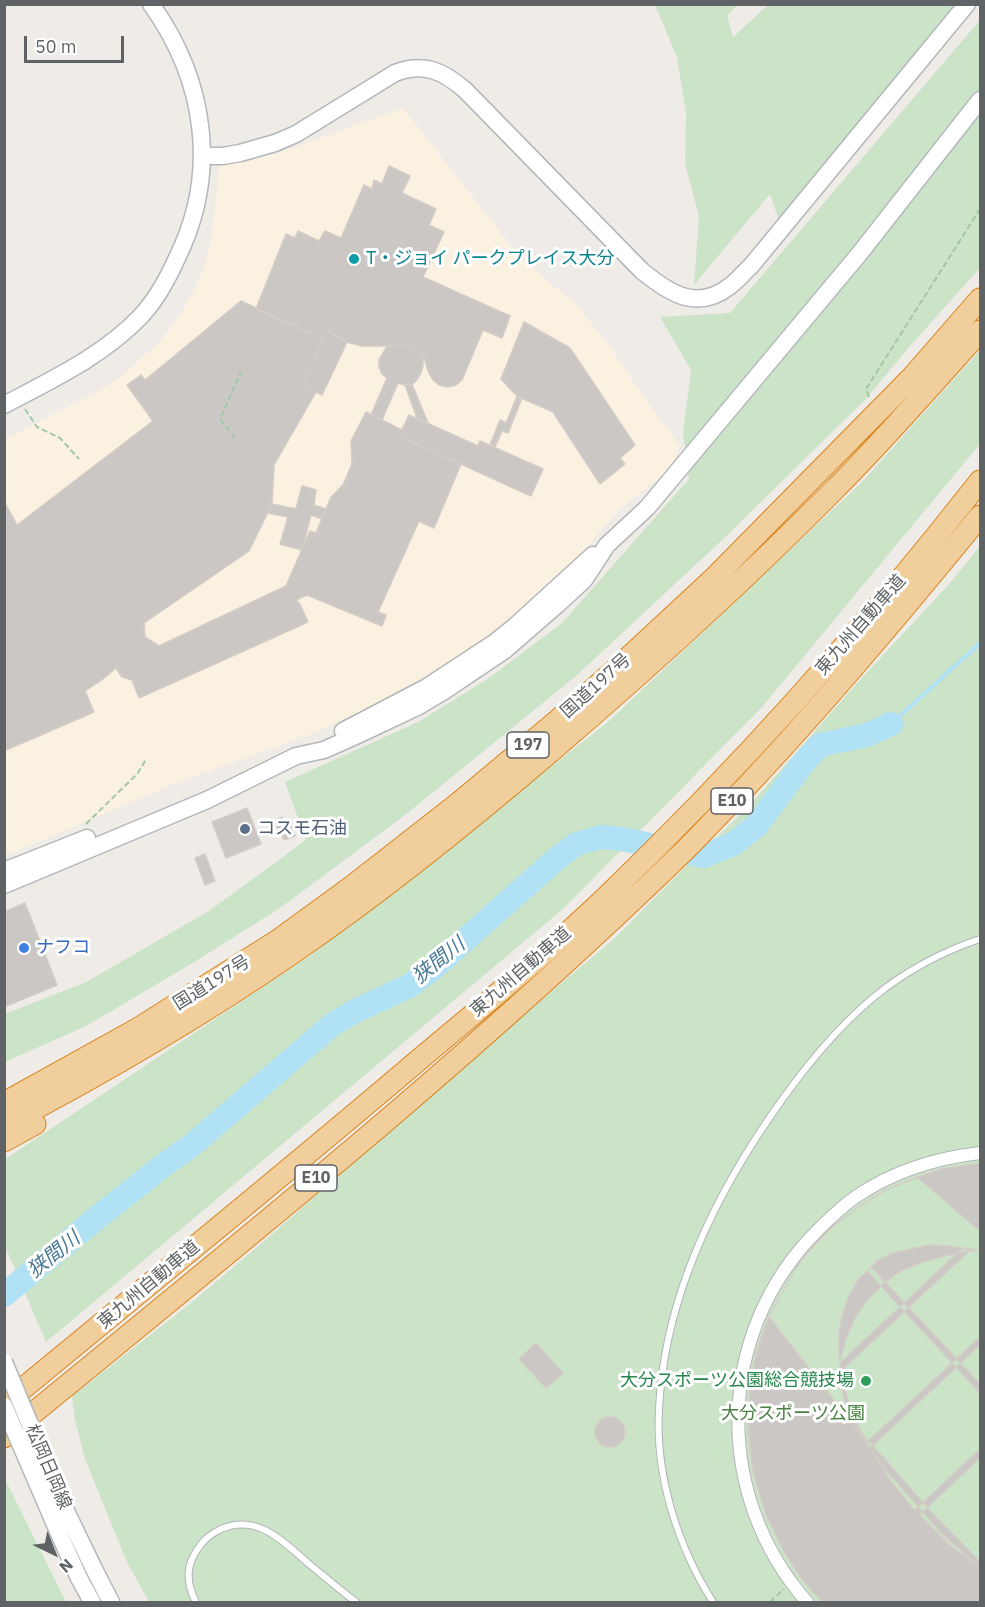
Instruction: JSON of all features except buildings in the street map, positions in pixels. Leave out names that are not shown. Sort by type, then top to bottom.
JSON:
[{"type":"highway","name":"国道197号","points":[[4,1103],[139,1028],[277,941],[456,805],[614,671],[713,579],[914,376],[981,299]]},
{"type":"highway","name":"国道197号","points":[[4,1125],[141,1050],[294,952],[462,826],[570,735],[725,597],[836,488],[981,332]]},
{"type":"highway","name":"東九州自動車道","points":[[4,1437],[418,1094],[554,974],[612,905],[818,675],[921,556],[981,481]]},
{"type":"highway","name":"東九州自動車道","points":[[4,1405],[351,1118],[521,973],[612,905],[705,829],[837,687],[981,516]]},
{"type":"highway","points":[[4,1088],[96,1040],[229,961],[292,930]]},
{"type":"highway","points":[[4,1142],[63,1107],[141,1050]]},
{"type":"highway","points":[[4,1445],[63,1388]]},
{"type":"street","points":[[4,405],[70,370],[115,340],[143,314],[170,275],[187,237],[198,198],[201,176],[202,156],[198,108],[189,74],[151,4]]},
{"type":"street","points":[[202,156],[240,153],[275,143],[296,134],[394,73],[413,68],[435,70],[465,90],[642,271],[669,292],[680,296],[702,298],[722,292],[751,266],[967,4]]},
{"type":"street","points":[[4,885],[207,800],[296,756],[410,697],[449,674],[514,627],[583,563],[607,544],[634,510],[698,446],[860,253],[981,100]]},
{"type":"street","points":[[4,871],[296,756]]},
{"type":"street","points":[[807,1602],[791,1583],[770,1550],[759,1525],[747,1490],[739,1446],[739,1399],[742,1376],[748,1348],[763,1308],[793,1257],[825,1223],[856,1196],[917,1166],[949,1157],[981,1153]]},
{"type":"street","name":"松岡日岡線","points":[[4,1362],[63,1504],[86,1573],[92,1602]]},
{"type":"street","name":"松岡日岡線","points":[[4,1405],[57,1529],[86,1573],[111,1602]]},
{"type":"lane","points":[[713,1602],[694,1569],[677,1526],[667,1492],[660,1441],[658,1408],[666,1352],[676,1309],[692,1261],[712,1215],[737,1169],[759,1132],[807,1066],[852,1018],[894,982],[945,953],[981,939]]},
{"type":"lane","points":[[196,1602],[189,1582],[190,1562],[194,1553],[214,1532],[231,1525],[241,1524],[249,1524],[273,1533],[356,1602]]},
{"type":"path","points":[[870,400],[866,389],[980,210]]},
{"type":"path","points":[[235,438],[220,419],[241,372]]},
{"type":"path","points":[[25,409],[38,427],[60,438],[79,459]]},
{"type":"path","points":[[83,827],[137,774],[147,758]]},
{"type":"path","points":[[770,1602],[791,1583]]},
{"type":"shaded area","points":[[403,108],[518,255],[577,306],[609,345],[680,446],[670,469],[619,510],[574,561],[534,601],[488,639],[426,680],[314,733],[181,781],[5,856],[5,439],[100,390],[122,376],[159,342],[190,298],[201,275],[210,247],[220,164],[249,161],[284,151]]},
{"type":"green space","points":[[655,5],[737,5],[727,16],[733,37],[768,5],[956,5],[779,220],[770,194],[694,285],[699,216],[685,164],[686,113],[677,57]]},
{"type":"green space","points":[[980,20],[980,268],[865,400],[720,542],[576,676],[405,815],[280,908],[191,964],[86,1026],[5,1062],[5,1014],[86,982],[209,911],[306,840],[285,782],[418,722],[489,678],[562,623],[689,479],[683,433],[691,370],[660,317],[730,313]]},
{"type":"green space","points":[[980,350],[980,444],[762,707],[563,909],[46,1342],[5,1246],[4,1160],[311,955],[608,722],[863,481]]},
{"type":"green space","name":"大分スポーツ公園","points":[[980,546],[980,1602],[149,1602],[127,1562],[85,1459],[75,1420],[72,1396],[191,1303],[431,1093],[615,938],[747,808],[859,681],[951,582]]},
{"type":"green space","points":[[5,1479],[66,1602],[5,1602]]},
{"type":"waterway","points":[[891,724],[980,643]]},
{"type":"waterway","name":"狭間川","points":[[4,1295],[98,1217],[192,1145],[333,1024],[409,986],[431,970],[576,844],[601,837],[622,839],[704,856],[733,844],[756,826],[805,761],[820,745],[867,735],[891,724]]},
{"type":"place","name":"T・ジョイ パークプレイス大分","points":[[354,259]]},
{"type":"place","name":"コスモ石油","points":[[245,829]]},
{"type":"place","name":"ナフコ","points":[[24,948]]},
{"type":"place","name":"大分スポーツ公園総合競技場","points":[[866,1381]]}]
